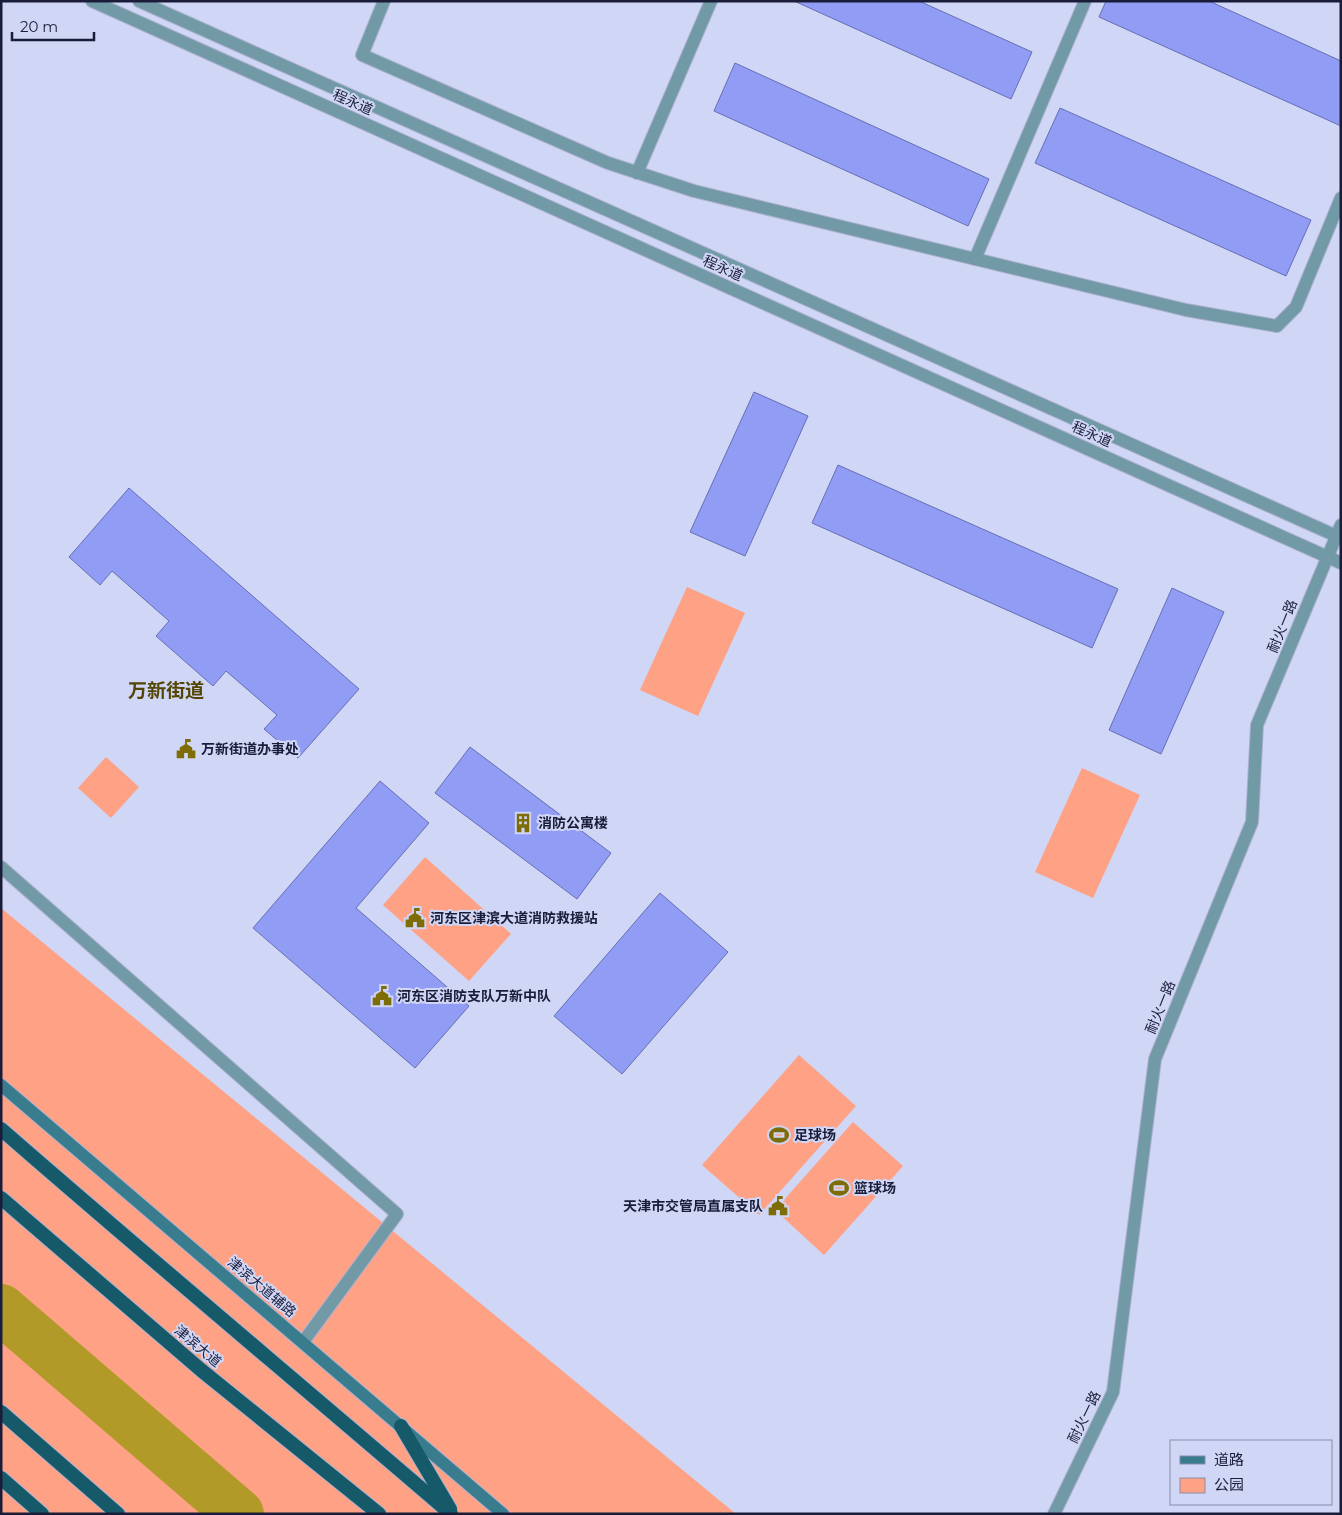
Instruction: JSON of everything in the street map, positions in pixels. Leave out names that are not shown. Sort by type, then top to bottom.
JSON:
[{"type":"highway","points":[[1,1129],[134,1245],[452,1514]]},
{"type":"highway","name":"津滨大道","points":[[1,1198],[201,1370],[379,1514]]},
{"type":"highway","points":[[1,1412],[118,1514]]},
{"type":"highway","points":[[401,1426],[452,1514]]},
{"type":"highway","points":[[1,1478],[42,1514]]},
{"type":"main road","name":"津滨大道辅路","points":[[1,1085],[503,1514]]},
{"type":"street","name":"程永道","points":[[92,1],[1341,562]]},
{"type":"street","name":"程永道","points":[[139,1],[1339,533]]},
{"type":"street","points":[[384,1],[362,55],[608,164],[694,191],[1186,310],[1277,326],[1296,307],[1341,198]]},
{"type":"street","points":[[637,173],[711,1]]},
{"type":"street","points":[[975,259],[1084,1]]},
{"type":"street","name":"耐火一路","points":[[1054,1514],[1113,1392],[1155,1059],[1252,822],[1258,726],[1327,556],[1339,533]]},
{"type":"street","points":[[1,867],[397,1214],[303,1342]]},
{"type":"green space","points":[[687,587],[745,613],[698,716],[640,690]]},
{"type":"green space","points":[[106,757],[139,787],[111,818],[78,788]]},
{"type":"green space","points":[[1082,768],[1140,795],[1093,898],[1035,872]]},
{"type":"green space","points":[[425,857],[511,934],[469,981],[383,905]]},
{"type":"green space","points":[[1,908],[736,1514],[1,1514]]},
{"type":"green space","name":"足球场","points":[[799,1055],[856,1106],[759,1215],[702,1165]]},
{"type":"green space","name":"篮球场","points":[[853,1122],[903,1166],[824,1255],[775,1210]]},
{"type":"building","points":[[794,1],[919,1],[1032,52],[1011,99]]},
{"type":"building","points":[[1106,1],[1209,1],[1341,61],[1341,126],[1099,17]]},
{"type":"building","points":[[735,63],[989,179],[968,226],[714,111]]},
{"type":"building","points":[[1060,108],[1311,220],[1286,276],[1035,163]]},
{"type":"building","points":[[754,392],[808,416],[745,556],[690,532]]},
{"type":"building","points":[[838,465],[1118,589],[1092,648],[812,523]]},
{"type":"building","name":"万新街道办事处","points":[[129,488],[359,689],[298,758],[264,729],[277,715],[226,671],[213,686],[156,636],[169,621],[112,571],[100,585],[69,557]]},
{"type":"building","points":[[1172,588],[1224,612],[1161,754],[1109,730]]},
{"type":"building","name":"消防公寓楼","points":[[470,747],[611,853],[577,899],[435,793]]},
{"type":"building","points":[[380,781],[429,823],[356,908],[469,1006],[415,1068],[253,928]]},
{"type":"building","points":[[660,893],[728,952],[622,1074],[554,1016]]},
{"type":"waterway","points":[[1,1309],[239,1514]]},
{"type":"place","name":"万新街道办事处","points":[[186,749]]},
{"type":"place","name":"消防公寓楼","points":[[523,823]]},
{"type":"place","name":"河东区津滨大道消防救援站","points":[[415,918]]},
{"type":"place","name":"河东区消防支队万新中队","points":[[382,996]]},
{"type":"place","name":"足球场","points":[[779,1135]]},
{"type":"place","name":"篮球场","points":[[839,1188]]},
{"type":"place","name":"天津市交管局直属支队","points":[[778,1206]]},
{"type":"district","name":"万新街道","points":[[166,690]]}]
